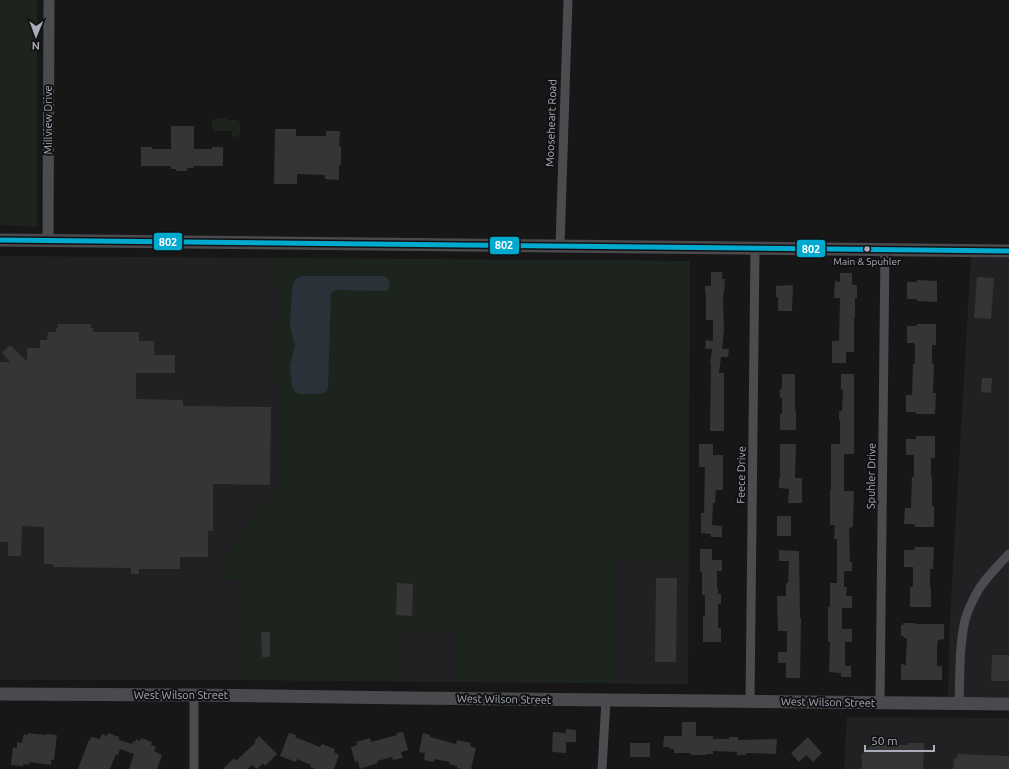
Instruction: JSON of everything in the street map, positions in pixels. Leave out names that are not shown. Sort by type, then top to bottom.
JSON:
[{"type":"main road","points":[[0,240],[1009,251]]},
{"type":"main road","name":"West Wilson Street","points":[[0,694],[1009,704]]},
{"type":"street","name":"Millview Drive","points":[[48,240],[49,0]]},
{"type":"street","name":"Mooseheart Road","points":[[560,246],[568,0]]},
{"type":"street","name":"Feece Drive","points":[[750,702],[755,249]]},
{"type":"street","name":"Spuhler Drive","points":[[880,703],[885,250]]},
{"type":"street","points":[[959,704],[961,650],[965,620],[979,588],[1009,554]]},
{"type":"street","points":[[194,695],[194,769]]},
{"type":"street","points":[[602,769],[606,700]]},
{"type":"shaded area","points":[[0,0],[37,0],[37,227],[0,225]]},
{"type":"shaded area","points":[[226,118],[228,120],[238,120],[240,123],[240,134],[236,137],[232,136],[232,131],[215,131],[212,127],[212,121],[214,119]]},
{"type":"shaded area","points":[[0,256],[690,261],[688,684],[240,680],[0,680]]},
{"type":"shaded area","points":[[971,257],[1009,258],[1009,697],[948,697],[950,618]]},
{"type":"shaded area","points":[[276,258],[690,261],[688,559],[615,561],[613,683],[457,682],[457,632],[400,632],[401,681],[240,680],[242,580],[225,580],[221,576],[218,569],[251,517],[273,493],[277,486],[280,470],[278,388],[268,362],[268,357],[276,356],[277,289],[269,288],[269,280],[270,269]]},
{"type":"shaded area","points":[[302,276],[384,276],[390,283],[387,291],[339,290],[333,291],[331,294],[328,387],[322,394],[299,394],[294,391],[292,386],[290,366],[295,346],[290,325],[292,290],[293,284],[297,278]]},
{"type":"shaded area","points":[[847,717],[1009,718],[1009,769],[844,769]]},
{"type":"building","points":[[171,126],[194,126],[194,149],[212,149],[212,147],[223,147],[223,166],[193,166],[194,168],[187,168],[187,171],[176,171],[176,169],[171,169],[171,166],[141,166],[141,147],[152,147],[152,149],[171,149]]},
{"type":"building","points":[[275,129],[296,129],[296,136],[326,136],[326,131],[340,131],[339,146],[341,146],[341,165],[339,165],[339,180],[325,179],[325,175],[297,174],[297,184],[274,184]]},
{"type":"building","points":[[711,272],[722,272],[722,279],[725,279],[723,294],[724,330],[722,349],[729,349],[728,357],[721,357],[719,373],[724,373],[724,431],[710,431],[710,364],[712,349],[705,349],[706,340],[713,341],[713,320],[706,320],[705,286],[711,286]]},
{"type":"building","points":[[840,273],[852,273],[852,285],[857,285],[854,318],[854,352],[846,352],[846,363],[832,363],[832,341],[839,341],[840,298],[834,298],[835,281],[840,282]]},
{"type":"building","points":[[977,277],[994,278],[991,319],[974,318]]},
{"type":"building","points":[[917,280],[937,281],[937,302],[907,299],[907,282],[917,282]]},
{"type":"building","points":[[793,285],[792,311],[778,311],[776,286]]},
{"type":"building","points":[[58,324],[91,324],[93,332],[139,332],[139,341],[154,341],[154,355],[175,355],[175,373],[136,373],[136,399],[183,400],[183,406],[271,407],[270,485],[213,484],[213,531],[208,531],[208,557],[180,557],[180,569],[139,569],[139,574],[131,574],[131,568],[53,567],[53,564],[44,564],[44,527],[22,526],[21,556],[8,556],[8,542],[0,542],[0,362],[10,362],[2,353],[10,345],[27,361],[27,348],[40,348],[40,340],[47,340],[48,332],[56,332]]},
{"type":"building","points":[[917,324],[936,324],[936,345],[932,345],[932,364],[934,364],[933,393],[936,393],[935,414],[916,414],[916,412],[906,412],[906,395],[912,395],[913,364],[915,364],[915,345],[914,343],[907,343],[907,326],[917,326]]},
{"type":"building","points":[[782,374],[795,374],[796,430],[780,430],[782,398],[780,398],[780,389],[782,389]]},
{"type":"building","points":[[841,374],[854,374],[854,454],[844,454],[844,491],[854,491],[853,527],[849,528],[850,562],[852,562],[852,571],[844,571],[844,587],[847,587],[846,596],[852,596],[852,608],[842,608],[842,629],[852,629],[852,642],[845,642],[845,666],[851,666],[851,677],[841,677],[841,673],[829,672],[830,642],[828,642],[830,583],[837,583],[837,539],[834,539],[835,525],[830,525],[831,444],[840,444],[839,411],[842,411],[843,390],[841,390]]},
{"type":"building","points":[[982,378],[992,378],[991,393],[981,392]]},
{"type":"building","points":[[916,436],[935,436],[935,458],[931,458],[934,527],[915,527],[915,524],[904,524],[905,508],[911,508],[912,477],[914,477],[914,455],[906,455],[906,439],[916,439]]},
{"type":"building","points":[[699,444],[713,444],[713,455],[723,455],[723,490],[716,490],[715,503],[713,503],[712,525],[722,526],[722,537],[711,537],[711,534],[701,533],[701,513],[704,513],[705,467],[699,467]]},
{"type":"building","points":[[780,444],[796,444],[795,478],[802,478],[802,503],[788,503],[789,489],[779,488]]},
{"type":"building","points":[[777,516],[791,516],[791,536],[777,536]]},
{"type":"building","points":[[915,547],[934,547],[933,569],[930,569],[931,607],[910,607],[910,587],[913,587],[913,567],[904,567],[904,550],[914,550]]},
{"type":"building","points":[[700,549],[712,549],[712,560],[722,560],[722,571],[717,571],[718,594],[721,594],[721,604],[718,604],[718,628],[721,628],[721,642],[703,642],[705,595],[702,595]]},
{"type":"building","points":[[779,550],[799,551],[801,618],[800,678],[786,678],[786,663],[778,663],[778,652],[787,652],[787,631],[778,631],[777,596],[786,596],[789,561],[779,561]]},
{"type":"building","points":[[656,578],[677,578],[676,662],[655,662]]},
{"type":"building","points":[[397,583],[413,584],[412,616],[396,615]]},
{"type":"building","points":[[903,623],[944,624],[944,639],[938,640],[937,648],[937,666],[942,666],[942,680],[901,680],[901,664],[906,665],[907,638],[903,638],[904,636],[901,636],[901,625],[903,625]]},
{"type":"building","points":[[261,632],[270,632],[270,657],[262,657]]},
{"type":"building","points":[[992,655],[1009,655],[1009,681],[991,681]]},
{"type":"building","points":[[682,722],[696,722],[696,736],[713,736],[713,739],[729,739],[729,737],[738,737],[738,740],[777,739],[776,754],[746,753],[746,755],[737,755],[737,752],[713,751],[713,754],[706,755],[674,753],[674,749],[670,749],[670,747],[663,747],[664,736],[682,736]]},
{"type":"building","points":[[566,729],[576,730],[576,742],[566,742],[566,753],[552,752],[553,732],[566,733]]},
{"type":"building","points":[[403,732],[408,750],[401,752],[403,758],[393,760],[392,757],[377,761],[378,763],[360,769],[358,761],[355,762],[351,747],[357,745],[356,742],[370,738],[371,742]]},
{"type":"building","points":[[28,733],[57,735],[54,760],[51,760],[51,765],[29,762],[29,765],[23,764],[23,766],[11,765],[13,747],[17,748],[17,742],[22,743],[24,734],[28,735]]},
{"type":"building","points":[[108,733],[119,737],[119,740],[132,744],[136,739],[140,741],[141,738],[152,742],[151,745],[156,747],[154,751],[162,755],[157,769],[129,769],[134,754],[120,749],[118,755],[116,754],[110,769],[78,769],[91,737],[100,739],[102,734],[107,736]]},
{"type":"building","points":[[289,733],[320,747],[322,744],[335,749],[334,752],[339,755],[334,769],[315,769],[310,767],[311,765],[297,759],[296,762],[280,756]]},
{"type":"building","points":[[423,733],[430,735],[430,737],[456,744],[457,740],[471,743],[470,746],[476,748],[471,769],[457,768],[457,766],[449,764],[450,762],[434,759],[434,762],[424,760],[425,753],[419,752]]},
{"type":"building","points":[[259,736],[277,754],[265,766],[263,763],[257,769],[252,765],[248,769],[223,769],[234,758],[236,761],[256,742],[254,741]]},
{"type":"building","points":[[808,737],[822,753],[813,762],[806,755],[799,762],[791,753]]},
{"type":"building","points":[[630,743],[650,743],[650,757],[630,757]]},
{"type":"building","points":[[874,743],[876,745],[908,745],[908,743],[924,743],[923,769],[862,769],[862,758],[860,756]]},
{"type":"building","points":[[958,754],[1009,756],[1009,769],[953,769],[954,758],[957,758]]},
{"type":"transit line","name":"802","points":[[0,240],[1009,251]]},
{"type":"place","name":"Main & Spuhler","points":[[867,249]]}]
